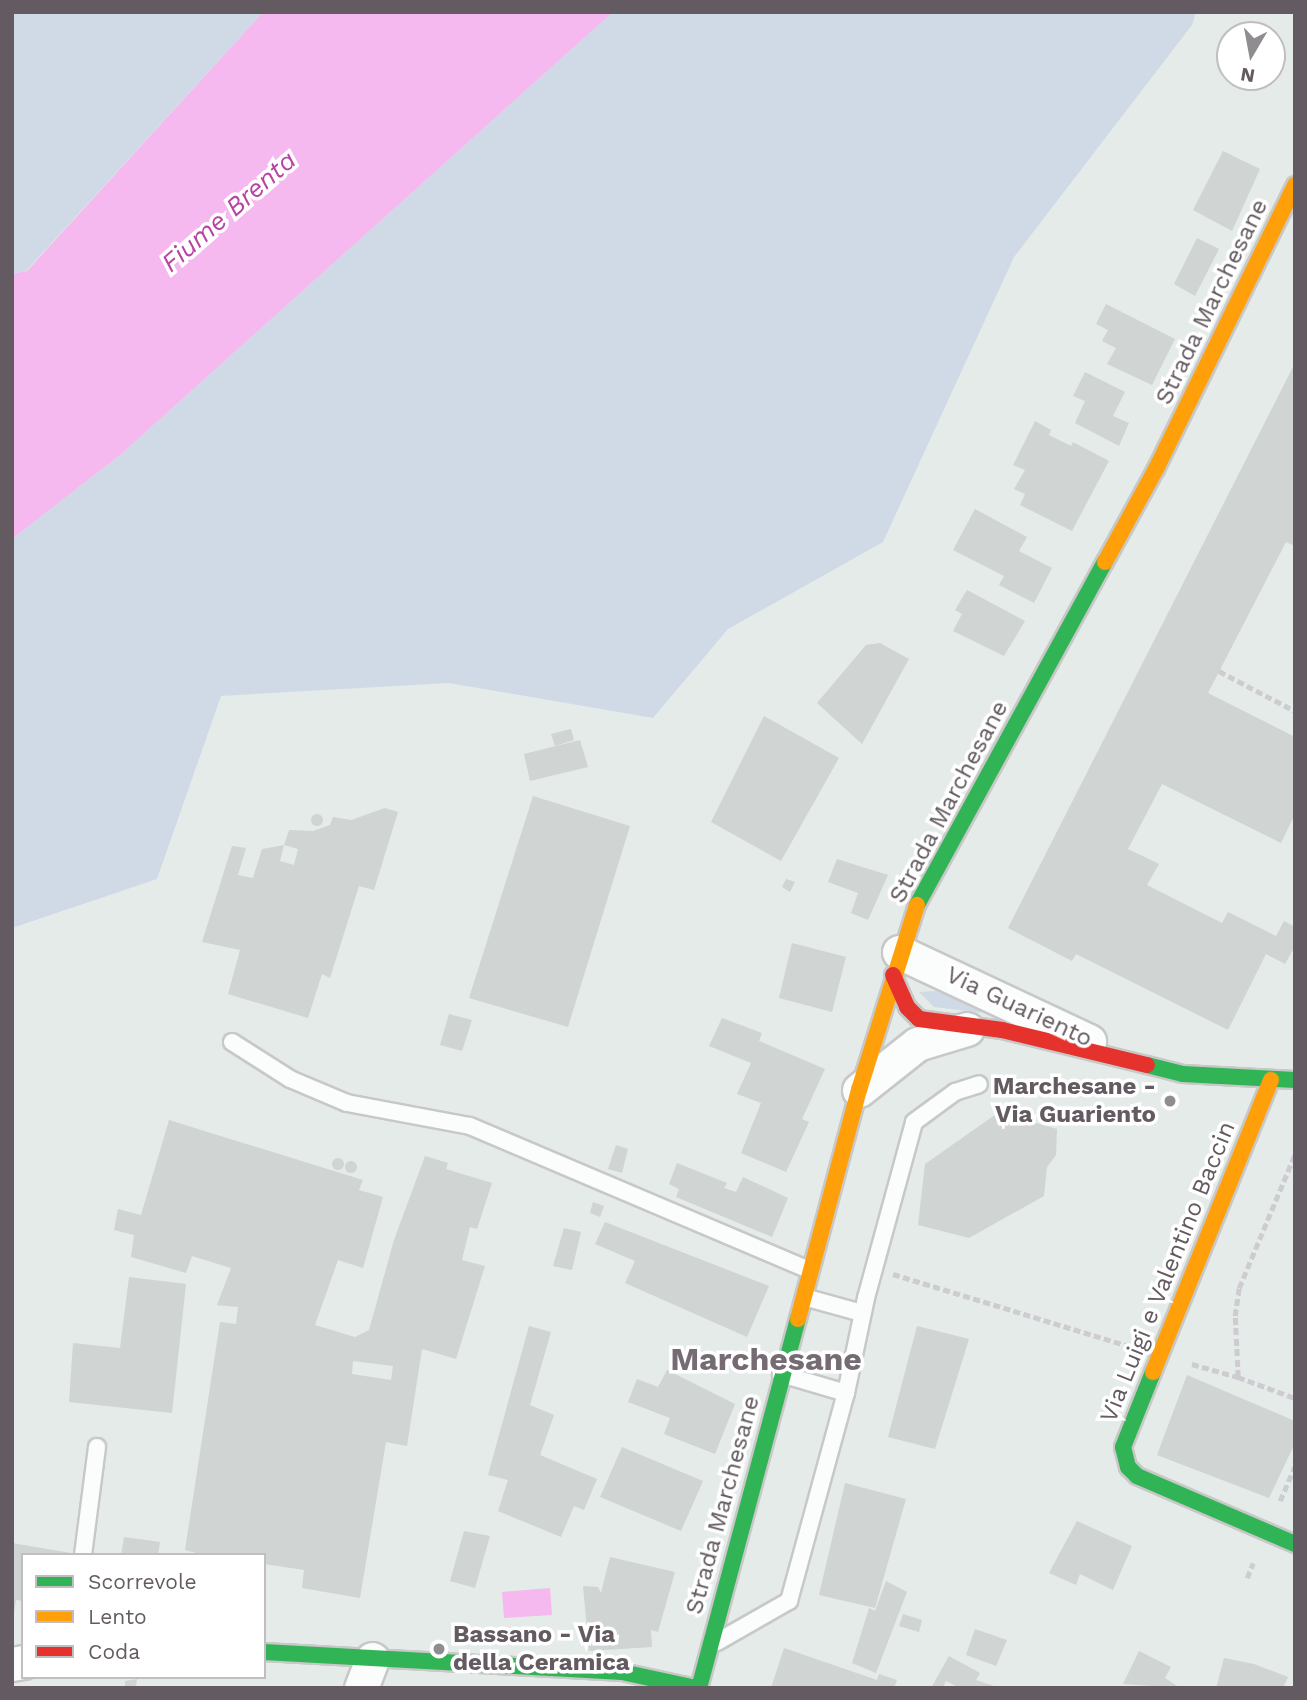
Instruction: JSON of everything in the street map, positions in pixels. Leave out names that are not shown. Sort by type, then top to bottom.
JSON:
[{"type":"main road","name":"Strada Marchesane","points":[[697,1688],[859,1090],[896,963],[922,891],[1156,469],[1295,185]]},
{"type":"main road","name":"Via Guariento","points":[[896,963],[897,992],[919,1019],[1002,1030],[1139,1064],[1224,1079],[1295,1080]]},
{"type":"main road","name":"Via Luigi e Valentino Baccin","points":[[1271,1080],[1123,1447],[1128,1468],[1137,1476],[1295,1544]]},
{"type":"main road","points":[[266,1652],[367,1674],[622,1672],[697,1688]]},
{"type":"street","name":"Via Guariento","points":[[896,963],[1139,1064]]},
{"type":"street","name":"Via Guariento","points":[[859,1090],[917,1044],[974,1028]]},
{"type":"lane","points":[[232,1042],[290,1079],[347,1102],[470,1126],[810,1270]]},
{"type":"lane","points":[[710,1647],[789,1601],[846,1393],[862,1313],[914,1122],[955,1092],[979,1084]]},
{"type":"lane","points":[[803,1296],[862,1313]]},
{"type":"lane","points":[[781,1374],[846,1393]]},
{"type":"lane","points":[[83,1553],[97,1447]]},
{"type":"path","points":[[1219,671],[1295,711]]},
{"type":"path","points":[[1238,1377],[1235,1316],[1239,1289],[1295,1154]]},
{"type":"path","points":[[884,1271],[1138,1349]]},
{"type":"path","points":[[1188,1363],[1238,1377],[1295,1398]]},
{"type":"path","points":[[1279,1503],[1295,1466]]},
{"type":"shaded area","points":[[12,12],[263,12],[26,271],[12,274]]},
{"type":"shaded area","points":[[613,12],[1196,12],[1192,25],[1014,257],[883,542],[728,629],[653,718],[449,683],[221,696],[157,879],[12,928],[12,539],[120,455]]},
{"type":"shaded area","points":[[949,990],[1003,1015],[934,1007],[919,992]]},
{"type":"water","name":"Fiume Brenta","points":[[263,12],[613,12],[120,455],[12,539],[12,274],[27,271]]},
{"type":"water","points":[[550,1588],[552,1615],[504,1618],[502,1592]]},
{"type":"building","points":[[1223,151],[1260,169],[1232,231],[1193,210]]},
{"type":"building","points":[[1197,238],[1219,249],[1195,296],[1174,284]]},
{"type":"building","points":[[1106,304],[1175,339],[1152,385],[1107,364],[1116,348],[1102,341],[1108,330],[1096,324]]},
{"type":"building","points":[[1295,363],[1295,546],[1286,542],[1208,693],[1295,737],[1295,814],[1281,843],[1162,784],[1128,849],[1159,864],[1147,885],[1222,923],[1228,912],[1276,936],[1284,921],[1295,927],[1295,946],[1285,964],[1266,954],[1228,1030],[1076,954],[1072,961],[1008,928]]},
{"type":"building","points":[[1085,372],[1125,392],[1113,416],[1129,423],[1119,446],[1075,423],[1085,401],[1073,396]]},
{"type":"building","points":[[1035,421],[1051,430],[1049,435],[1071,446],[1073,442],[1109,461],[1072,531],[1020,505],[1025,494],[1014,489],[1025,470],[1013,465]]},
{"type":"building","points":[[975,509],[1027,537],[1019,551],[1052,568],[1034,603],[999,585],[1004,576],[953,550]]},
{"type":"building","points":[[967,590],[1025,621],[1004,656],[953,631],[962,614],[955,610]]},
{"type":"building","points":[[880,643],[909,659],[862,744],[817,703],[866,645]]},
{"type":"building","points":[[764,716],[839,758],[781,861],[711,822]]},
{"type":"building","points":[[571,729],[574,740],[555,746],[551,734]]},
{"type":"building","points":[[580,740],[588,767],[530,781],[524,754]]},
{"type":"building","points":[[533,796],[630,826],[568,1027],[469,998]]},
{"type":"building","points":[[385,808],[398,812],[374,890],[359,886],[330,978],[322,974],[308,1018],[228,994],[240,950],[202,942],[232,846],[246,848],[238,875],[253,878],[262,849],[284,845],[289,830],[313,831],[330,825],[333,817],[351,820]],"holes":[[[284,845],[298,849],[294,865],[280,861]]]},
{"type":"building","points":[[317,814],[323,820],[317,826],[311,820]]},
{"type":"building","points":[[837,859],[888,875],[868,920],[851,913],[858,893],[828,882]]},
{"type":"building","points":[[786,879],[795,882],[790,892],[782,887]]},
{"type":"building","points":[[792,943],[846,957],[832,1012],[779,998]]},
{"type":"building","points":[[449,1014],[472,1020],[462,1051],[440,1045]]},
{"type":"building","points":[[722,1018],[762,1033],[759,1041],[825,1069],[802,1119],[809,1122],[786,1172],[741,1153],[761,1103],[737,1094],[751,1063],[709,1046]]},
{"type":"building","points":[[999,1112],[1057,1129],[1056,1155],[1047,1167],[1044,1196],[969,1238],[918,1225],[925,1164]]},
{"type":"building","points":[[169,1120],[363,1180],[359,1190],[383,1197],[363,1268],[338,1260],[315,1325],[355,1337],[369,1330],[394,1240],[425,1156],[448,1163],[446,1169],[492,1183],[477,1229],[470,1227],[462,1260],[485,1266],[456,1359],[422,1349],[407,1446],[386,1442],[360,1598],[302,1588],[304,1570],[266,1564],[266,1553],[196,1553],[185,1550],[220,1322],[236,1324],[238,1307],[217,1305],[231,1268],[192,1256],[186,1273],[131,1257],[134,1235],[114,1230],[118,1209],[141,1215]],"holes":[[[353,1361],[393,1366],[391,1380],[352,1374]]]},
{"type":"building","points":[[616,1145],[628,1149],[622,1173],[608,1169]]},
{"type":"building","points":[[338,1158],[344,1164],[338,1170],[332,1164]]},
{"type":"building","points":[[351,1161],[357,1167],[351,1173],[345,1167]]},
{"type":"building","points":[[677,1163],[727,1183],[724,1188],[736,1192],[743,1177],[788,1198],[772,1237],[676,1197],[679,1189],[669,1184]]},
{"type":"building","points":[[593,1202],[604,1206],[600,1217],[590,1213]]},
{"type":"building","points":[[605,1222],[769,1286],[747,1337],[625,1283],[635,1261],[595,1244]]},
{"type":"building","points":[[564,1228],[581,1232],[572,1270],[553,1266]]},
{"type":"building","points":[[129,1277],[186,1284],[172,1413],[69,1402],[73,1343],[120,1348]]},
{"type":"building","points":[[529,1326],[551,1332],[530,1405],[554,1415],[540,1455],[597,1479],[584,1510],[574,1506],[561,1537],[498,1511],[508,1480],[488,1475]]},
{"type":"building","points":[[917,1326],[969,1339],[935,1449],[888,1437]]},
{"type":"building","points":[[667,1370],[735,1404],[715,1454],[664,1434],[670,1418],[628,1402],[637,1379],[658,1387]]},
{"type":"building","points":[[1187,1375],[1295,1421],[1295,1443],[1269,1498],[1157,1455]]},
{"type":"building","points":[[622,1447],[703,1481],[681,1531],[600,1497]]},
{"type":"building","points":[[845,1483],[906,1499],[875,1608],[819,1595]]},
{"type":"building","points":[[1077,1521],[1132,1546],[1113,1590],[1080,1574],[1076,1585],[1049,1573]]},
{"type":"building","points":[[464,1531],[490,1536],[475,1588],[450,1581]]},
{"type":"building","points":[[124,1537],[160,1542],[158,1553],[121,1553]]},
{"type":"building","points":[[12,1543],[71,1553],[21,1553],[21,1601],[16,1600],[14,1613]]},
{"type":"building","points":[[610,1557],[675,1572],[658,1632],[651,1630],[652,1647],[589,1651],[583,1586],[598,1587],[601,1593]]},
{"type":"building","points":[[886,1581],[907,1592],[876,1673],[852,1663],[869,1608],[875,1611]]},
{"type":"building","points":[[903,1614],[922,1620],[919,1632],[899,1626]]},
{"type":"building","points":[[975,1629],[1007,1640],[996,1666],[966,1655]]},
{"type":"building","points":[[784,1648],[877,1680],[879,1674],[897,1680],[894,1688],[771,1688]]},
{"type":"building","points":[[1139,1651],[1171,1667],[1165,1678],[1180,1688],[1123,1684]]},
{"type":"building","points":[[949,1656],[980,1673],[976,1680],[1000,1688],[960,1688],[946,1681],[943,1688],[931,1688]]},
{"type":"building","points":[[1224,1658],[1254,1664],[1288,1677],[1283,1688],[1216,1688]]},
{"type":"building","points":[[137,1679],[136,1687],[125,1687],[125,1681]]},
{"type":"traffic: fast","points":[[917,905],[1105,562]]},
{"type":"traffic: fast","points":[[1147,1065],[1183,1074],[1295,1080]]},
{"type":"traffic: fast","points":[[699,1688],[798,1319]]},
{"type":"traffic: fast","points":[[1153,1372],[1123,1447],[1128,1467],[1137,1476],[1295,1544]]},
{"type":"traffic: fast","points":[[266,1652],[622,1672],[696,1688]]},
{"type":"traffic: slow","points":[[1105,562],[1156,469],[1295,185]]},
{"type":"traffic: slow","points":[[798,1319],[859,1090],[917,905]]},
{"type":"traffic: slow","points":[[1153,1372],[1271,1080]]},
{"type":"traffic: jam","points":[[893,975],[907,1007],[919,1019],[1002,1030],[1147,1065]]},
{"type":"place","name":"Marchesane - Via Guariento","points":[[1170,1101]]},
{"type":"place","name":"Bassano - Via della Ceramica","points":[[439,1649]]},
{"type":"district","name":"Marchesane","points":[[766,1359]]}]
